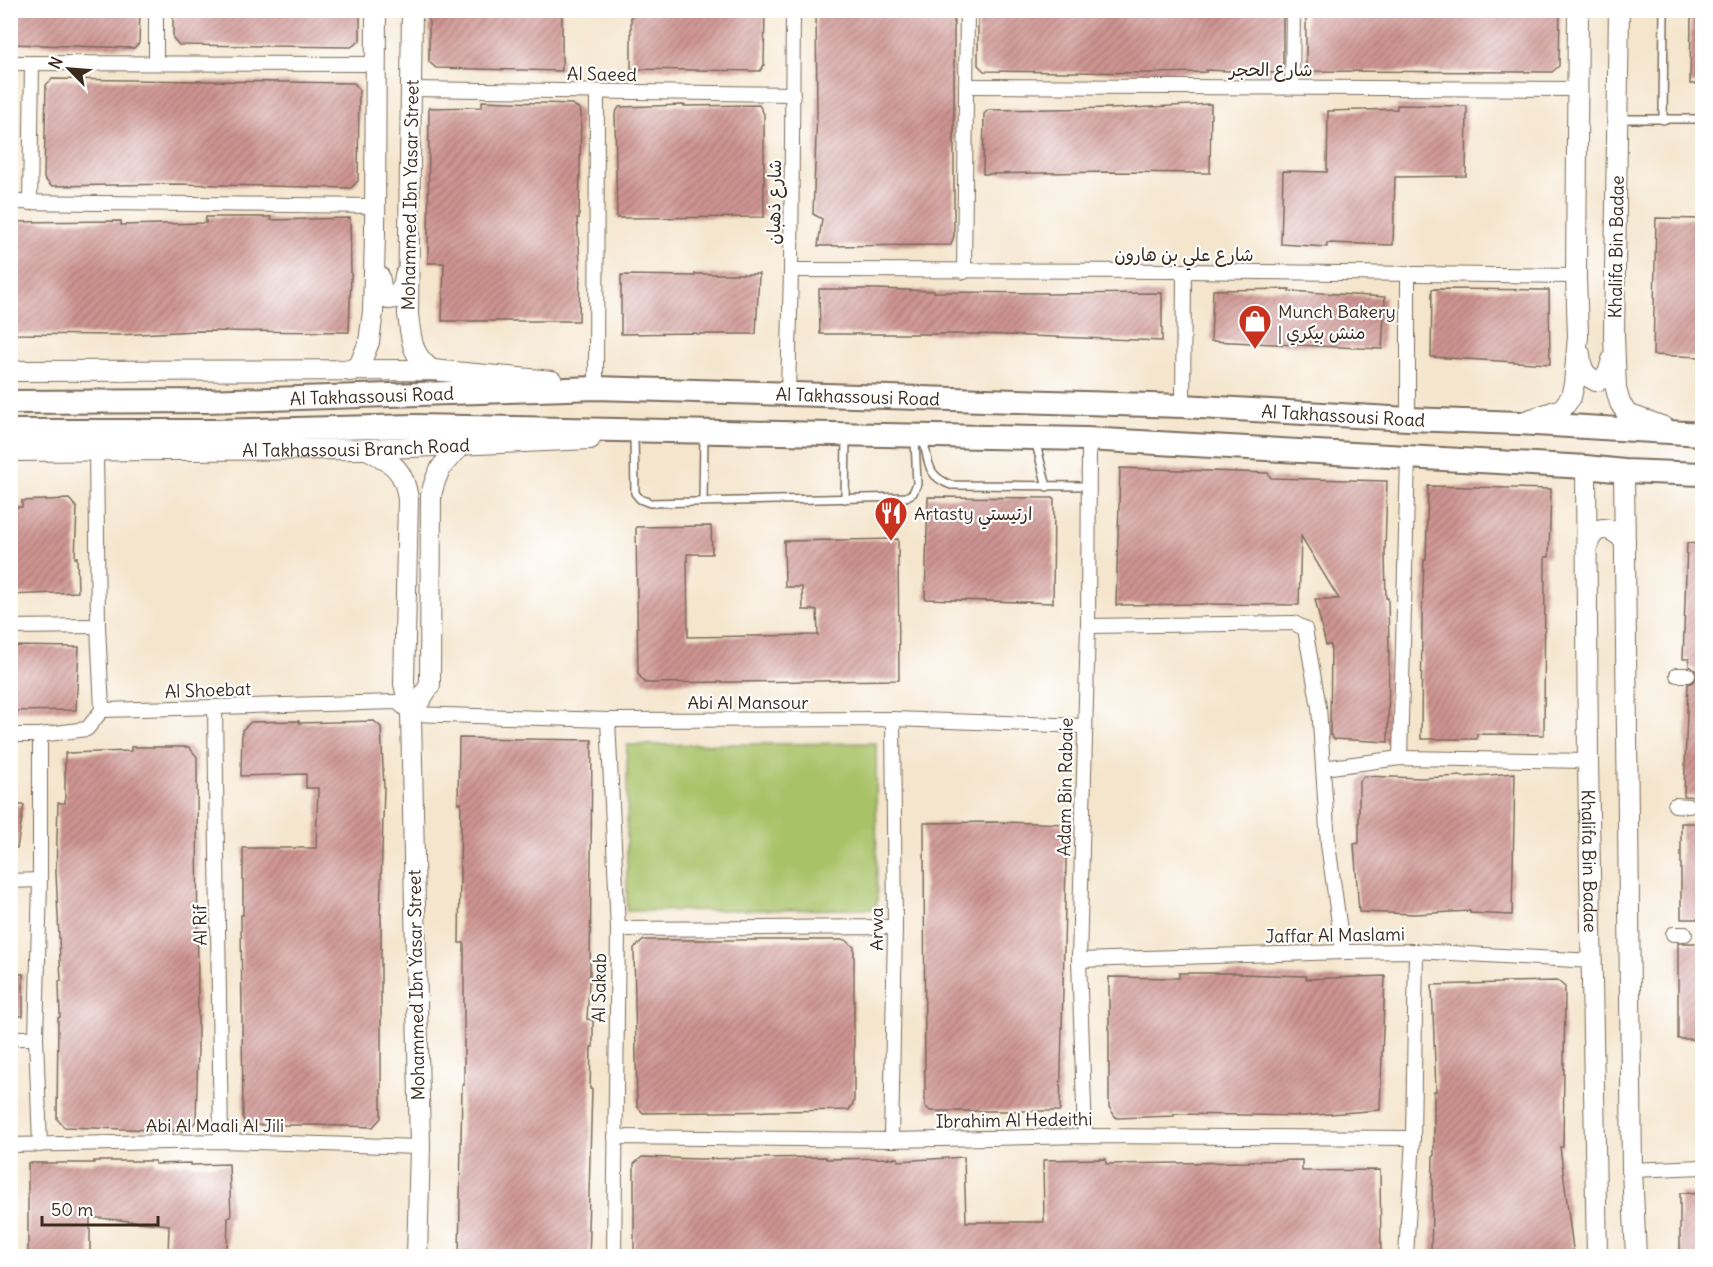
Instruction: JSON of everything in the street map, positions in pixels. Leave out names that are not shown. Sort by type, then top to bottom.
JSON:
[{"type":"main road","name":"Al Takhassousi Road","points":[[10,402],[206,401],[596,388],[1183,406],[1696,434]]},
{"type":"main road","name":"Al Takhassousi Road","points":[[10,431],[215,431],[414,426],[1086,439],[1702,474]]},
{"type":"street","points":[[156,10],[156,62]]},
{"type":"street","name":"Mohammed Ibn Yasar Street","points":[[350,371],[360,364],[369,342],[373,312],[376,10]]},
{"type":"street","name":"Mohammed Ibn Yasar Street","points":[[412,10],[408,314],[411,338],[418,360],[432,370]]},
{"type":"street","name":"شارع ذهبان","points":[[788,394],[793,10]]},
{"type":"street","points":[[964,272],[967,10]]},
{"type":"street","points":[[1292,87],[1293,10]]},
{"type":"street","name":"Khalifa Bin Badae","points":[[1519,423],[1562,409],[1571,397],[1574,384],[1578,336],[1576,276],[1578,10]]},
{"type":"street","name":"Khalifa Bin Badae","points":[[1619,10],[1614,334],[1616,389],[1627,414],[1656,425],[1696,434]]},
{"type":"street","points":[[10,63],[376,64]]},
{"type":"street","points":[[30,202],[32,63]]},
{"type":"street","name":"شارع الحجر","points":[[966,86],[1577,89]]},
{"type":"street","name":"Al Saeed","points":[[411,89],[793,94]]},
{"type":"street","points":[[10,371],[432,370],[550,381],[596,388],[597,92]]},
{"type":"street","points":[[10,202],[375,206]]},
{"type":"street","points":[[375,234],[380,288],[383,296],[388,299],[398,298],[404,283],[409,234]]},
{"type":"street","name":"شارع علي بن هارون","points":[[791,270],[1184,271],[1576,276]]},
{"type":"street","points":[[1183,406],[1184,271]]},
{"type":"street","points":[[1408,274],[1408,419]]},
{"type":"street","points":[[1578,336],[1581,364],[1588,377],[1596,381],[1607,377],[1614,356],[1614,334]]},
{"type":"street","name":"Al Takhassousi Branch Road","points":[[10,451],[367,449],[703,432]]},
{"type":"street","name":"Adam Bin Rabaie","points":[[1085,1136],[1079,960],[1088,626],[1089,446],[1086,439]]},
{"type":"street","points":[[411,714],[430,685],[431,495],[436,475],[442,465],[462,445]]},
{"type":"street","name":"Mohammed Ibn Yasar Street","points":[[367,449],[387,460],[399,471],[406,482],[408,499],[404,684],[411,714],[420,1147],[417,1257]]},
{"type":"street","points":[[10,735],[40,735],[87,729],[102,710],[98,626],[96,450]]},
{"type":"street","points":[[1400,758],[1408,457]]},
{"type":"street","name":"Khalifa Bin Badae","points":[[1586,467],[1588,761],[1597,1257]]},
{"type":"street","points":[[1624,471],[1632,1170],[1636,1257]]},
{"type":"street","points":[[1587,547],[1590,537],[1597,530],[1607,528],[1616,532],[1624,541]]},
{"type":"street","points":[[1088,626],[1294,623],[1305,629],[1319,707],[1328,844],[1343,952]]},
{"type":"street","points":[[10,627],[98,626]]},
{"type":"street","name":"Al Shoebat","points":[[102,710],[397,702],[411,714]]},
{"type":"street","name":"Al Rif","points":[[215,708],[221,1141]]},
{"type":"street","name":"Abi Al Mansour","points":[[411,714],[608,720],[893,719],[1084,726]]},
{"type":"street","name":"Arwa","points":[[891,1140],[895,927],[893,719]]},
{"type":"street","name":"Al Sakab","points":[[608,720],[618,929],[614,1257]]},
{"type":"street","points":[[40,735],[40,880],[36,1038],[40,1145]]},
{"type":"street","points":[[1323,768],[1400,758],[1588,761]]},
{"type":"street","points":[[10,881],[40,880]]},
{"type":"street","points":[[618,929],[895,927]]},
{"type":"street","points":[[1407,1257],[1413,1138],[1416,951]]},
{"type":"street","name":"Jaffar Al Maslami","points":[[1079,960],[1416,951],[1592,961]]},
{"type":"street","points":[[10,1038],[36,1038]]},
{"type":"street","name":"Ibrahim Al Hedeithi","points":[[615,1137],[891,1140],[1085,1136],[1413,1138]]},
{"type":"street","name":"Abi Al Maali Al Jili","points":[[10,1145],[221,1141],[420,1147]]},
{"type":"street","points":[[1632,1170],[1702,1167]]},
{"type":"lane","points":[[1663,120],[1664,10]]},
{"type":"lane","points":[[1618,119],[1702,119]]},
{"type":"lane","points":[[703,432],[703,502]]},
{"type":"lane","points":[[845,498],[846,434]]},
{"type":"lane","points":[[634,437],[635,493],[640,499],[650,503],[906,497],[913,493],[916,484],[919,436]]},
{"type":"lane","points":[[919,436],[931,471],[939,481],[951,485],[1089,486]]},
{"type":"lane","points":[[1034,438],[1047,487]]},
{"type":"green space","points":[[876,743],[877,909],[627,911],[627,745]]},
{"type":"building","points":[[10,10],[140,10],[139,43],[134,48],[10,44]]},
{"type":"building","points":[[173,10],[360,10],[360,41],[351,47],[179,45],[173,38]]},
{"type":"building","points":[[429,10],[562,10],[562,71],[436,68],[429,62]]},
{"type":"building","points":[[631,10],[765,10],[764,65],[760,71],[631,69]]},
{"type":"building","points":[[816,10],[954,10],[954,236],[951,245],[818,246],[822,219],[813,214],[817,111]]},
{"type":"building","points":[[978,10],[1283,10],[1283,64],[1275,73],[1206,70],[1206,72],[1151,73],[984,71],[978,65]]},
{"type":"building","points":[[1306,10],[1560,10],[1559,66],[1552,72],[1310,71],[1306,65]]},
{"type":"building","points":[[1691,18],[1702,18],[1702,84],[1690,84]]},
{"type":"building","points":[[52,79],[354,83],[359,89],[358,181],[351,188],[177,184],[51,186],[44,178],[46,85]]},
{"type":"building","points":[[482,101],[572,104],[580,109],[579,218],[577,218],[580,263],[579,321],[442,321],[444,263],[428,263],[429,108],[482,107]]},
{"type":"building","points":[[1211,104],[1210,173],[983,174],[984,114],[988,110],[1111,109]]},
{"type":"building","points":[[759,105],[764,114],[764,217],[617,218],[615,114],[619,107]]},
{"type":"building","points":[[1397,105],[1467,106],[1466,176],[1395,177],[1393,245],[1327,243],[1327,247],[1281,244],[1283,171],[1327,172],[1328,111],[1397,109]]},
{"type":"building","points":[[206,217],[271,217],[271,220],[350,218],[349,332],[196,331],[119,335],[10,334],[10,222],[121,221],[121,225],[206,223]]},
{"type":"building","points":[[1656,218],[1702,219],[1702,357],[1653,355]]},
{"type":"building","points":[[695,274],[759,274],[756,334],[621,334],[621,275],[695,276]]},
{"type":"building","points":[[819,289],[1047,294],[1162,293],[1162,341],[977,334],[820,334]]},
{"type":"building","points":[[1290,289],[1289,291],[1385,297],[1382,349],[1211,341],[1213,290]]},
{"type":"building","points":[[1432,289],[1549,290],[1550,364],[1431,357]]},
{"type":"building","points":[[1120,468],[1268,473],[1271,478],[1387,481],[1385,552],[1389,648],[1388,742],[1334,739],[1330,734],[1331,645],[1326,645],[1315,599],[1339,599],[1301,536],[1299,605],[1116,605]]},
{"type":"building","points":[[1428,486],[1551,489],[1549,557],[1545,557],[1544,735],[1477,734],[1477,739],[1421,739],[1422,618]]},
{"type":"building","points":[[928,497],[1054,498],[1053,603],[925,599]]},
{"type":"building","points":[[69,499],[77,508],[75,558],[77,557],[78,592],[10,595],[10,507],[22,507],[22,501]]},
{"type":"building","points":[[711,526],[712,554],[687,554],[688,637],[818,635],[817,610],[803,610],[802,587],[785,587],[784,541],[898,539],[899,680],[645,683],[638,674],[636,527]]},
{"type":"building","points":[[1687,543],[1702,544],[1702,797],[1684,796],[1688,684],[1693,682],[1697,676],[1695,670],[1689,666],[1689,659],[1683,659]]},
{"type":"building","points":[[10,646],[79,647],[76,710],[10,711]]},
{"type":"building","points":[[299,721],[299,723],[374,721],[381,727],[384,788],[380,914],[381,1118],[373,1127],[248,1125],[243,1119],[241,915],[243,915],[243,848],[316,848],[318,788],[306,788],[306,774],[241,776],[242,730],[251,722]]},
{"type":"building","points":[[459,738],[592,740],[590,982],[587,1019],[593,1020],[590,1089],[592,1089],[589,1257],[459,1257],[462,1085],[464,1085],[464,943],[459,943],[461,803],[458,803]]},
{"type":"building","points":[[131,747],[189,747],[197,757],[198,1048],[196,1121],[188,1131],[64,1127],[57,1119],[59,981],[61,981],[56,873],[58,803],[65,803],[65,753],[131,751]]},
{"type":"building","points":[[1515,773],[1512,915],[1470,913],[1470,911],[1415,914],[1359,912],[1354,844],[1359,843],[1359,782],[1364,776],[1421,778]]},
{"type":"building","points":[[10,805],[24,805],[17,848],[10,848]]},
{"type":"building","points":[[924,823],[1067,824],[1060,1111],[930,1111],[925,1106]]},
{"type":"building","points":[[1681,823],[1702,823],[1702,919],[1681,919]]},
{"type":"building","points":[[644,940],[846,940],[854,947],[854,1102],[849,1110],[643,1113],[637,1106],[634,948]]},
{"type":"building","points":[[1678,943],[1702,943],[1702,1039],[1678,1039]]},
{"type":"building","points":[[1179,973],[1306,976],[1306,979],[1385,976],[1380,1110],[1304,1116],[1174,1114],[1174,1116],[1116,1118],[1109,1107],[1109,977],[1179,978]]},
{"type":"building","points":[[10,974],[23,974],[23,1016],[10,1015]]},
{"type":"building","points":[[1558,981],[1565,987],[1563,1147],[1560,1147],[1574,1257],[1431,1257],[1434,1091],[1436,1091],[1432,985]]},
{"type":"building","points":[[642,1157],[898,1158],[898,1161],[964,1157],[966,1222],[1044,1222],[1043,1160],[1106,1159],[1106,1164],[1302,1160],[1302,1171],[1380,1170],[1381,1257],[634,1257],[634,1164]]},
{"type":"building","points":[[94,1161],[155,1161],[155,1164],[191,1163],[191,1165],[229,1164],[231,1217],[228,1217],[227,1257],[168,1257],[169,1225],[90,1217],[90,1257],[28,1257],[28,1163],[94,1163]]},
{"type":"building","points":[[1680,1193],[1702,1194],[1702,1257],[1680,1257]]},
{"type":"place","name":"Munch Bakery | منش بيكري","points":[[1255,350]]},
{"type":"place","name":"Artasty ارتيستي","points":[[891,542]]}]
